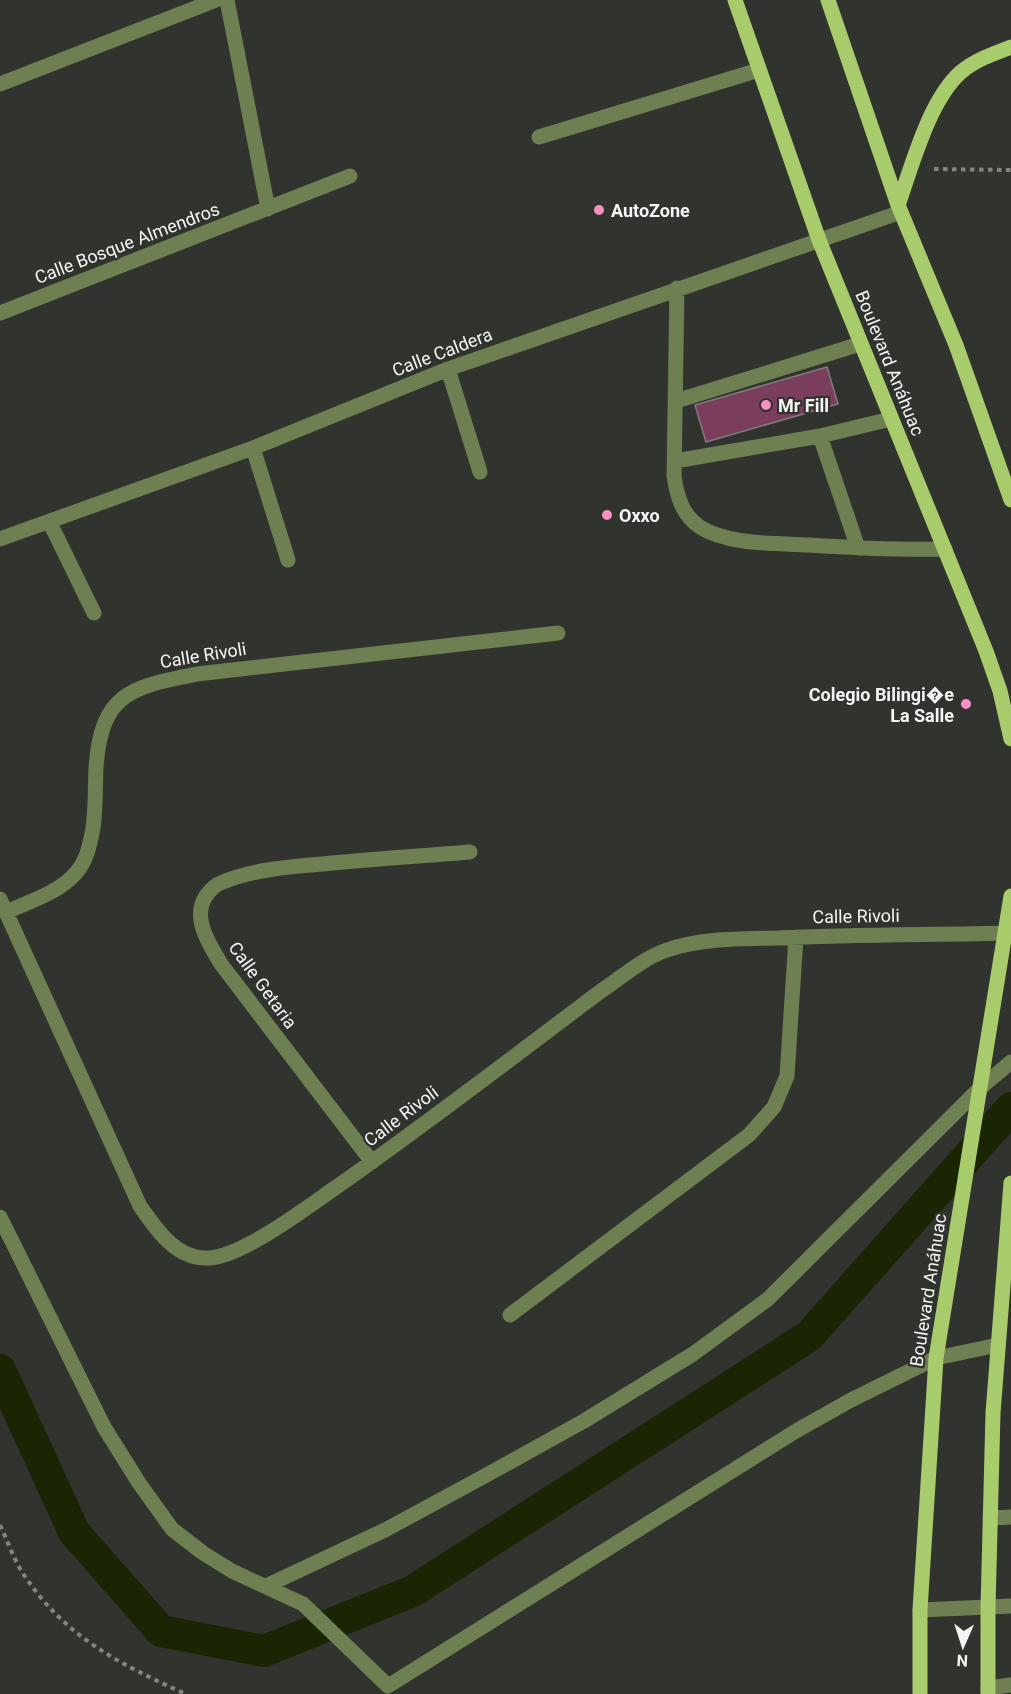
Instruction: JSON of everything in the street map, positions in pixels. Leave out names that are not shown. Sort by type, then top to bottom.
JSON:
[{"type":"main road","name":"Boulevard Anáhuac","points":[[735,0],[819,240],[986,651],[1000,692],[1011,739]]},
{"type":"main road","points":[[828,0],[899,209],[956,345],[1011,500]]},
{"type":"main road","points":[[899,209],[911,169],[937,103],[961,72],[1011,47]]},
{"type":"main road","name":"Boulevard Anáhuac","points":[[920,1694],[920,1610],[936,1358],[1008,933],[1011,896]]},
{"type":"main road","points":[[988,1691],[993,1413],[1011,1183]]},
{"type":"street","points":[[0,84],[216,0]]},
{"type":"street","points":[[227,0],[268,209]]},
{"type":"street","points":[[539,137],[759,70]]},
{"type":"street","name":"Calle Bosque Almendros","points":[[0,313],[350,176]]},
{"type":"street","name":"Calle Caldera","points":[[0,539],[50,523],[253,448],[448,369],[819,240],[899,209]]},
{"type":"street","points":[[677,288],[674,476],[678,497],[686,514],[700,527],[720,536],[752,542],[858,548],[945,549]]},
{"type":"street","points":[[676,401],[860,344]]},
{"type":"street","points":[[448,369],[480,472]]},
{"type":"street","points":[[675,461],[820,436],[891,418]]},
{"type":"street","points":[[820,436],[858,548]]},
{"type":"street","points":[[253,448],[288,560]]},
{"type":"street","points":[[50,523],[94,614]]},
{"type":"street","name":"Calle Rivoli","points":[[558,633],[197,674],[156,682],[135,689],[120,699],[106,717],[96,768],[94,817],[85,860],[75,874],[61,886],[4,905],[140,1206],[157,1230],[172,1245],[192,1255],[209,1258],[230,1252],[257,1239],[297,1215],[372,1162],[602,991],[640,964],[665,950],[694,943],[796,937],[1008,933]]},
{"type":"street","name":"Calle Getaria","points":[[372,1162],[221,964],[206,939],[201,907],[205,897],[221,882],[246,874],[284,867],[470,852]]},
{"type":"street","points":[[510,1315],[730,1150],[765,1119],[774,1107],[787,1076],[796,937]]},
{"type":"street","points":[[266,1586],[385,1530],[481,1478],[584,1422],[693,1354],[768,1299],[980,1089],[1011,1062]]},
{"type":"street","points":[[0,1217],[104,1427],[139,1483],[172,1529],[203,1553],[232,1571],[303,1604],[388,1686],[796,1431],[851,1400],[936,1358],[998,1345]]},
{"type":"street","points":[[990,1518],[1011,1518]]},
{"type":"street","points":[[920,1610],[1011,1606]]},
{"type":"street","points":[[988,1691],[1011,1685]]},
{"type":"path","points":[[911,169],[1011,170]]},
{"type":"path","points":[[0,1525],[24,1575],[56,1616],[102,1653],[144,1676],[186,1694]]},
{"type":"building","name":"Mr Fill","points":[[827,367],[838,404],[706,442],[695,405]]},
{"type":"waterway","points":[[0,1370],[74,1532],[161,1631],[264,1651],[413,1591],[809,1336],[1011,1108]]},
{"type":"place","name":"AutoZone","points":[[599,210]]},
{"type":"place","name":"Mr Fill","points":[[766,405]]},
{"type":"place","name":"Oxxo","points":[[607,515]]},
{"type":"place","name":"Colegio Bilingi�e La Salle","points":[[966,704]]}]
